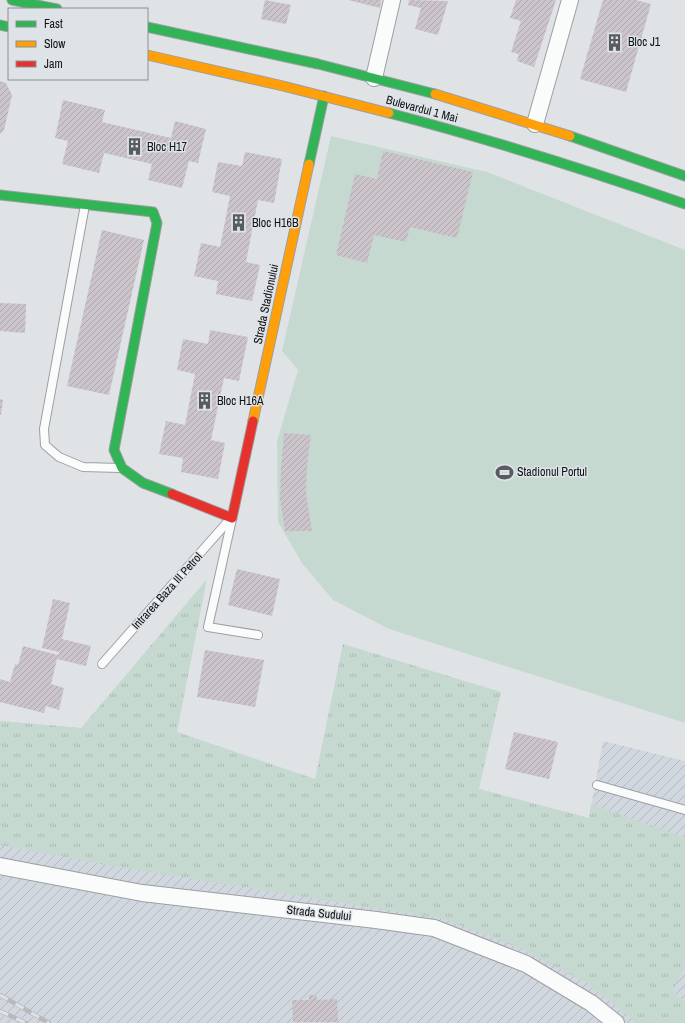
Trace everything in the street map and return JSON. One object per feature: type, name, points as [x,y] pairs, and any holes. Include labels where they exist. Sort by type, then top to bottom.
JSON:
[{"type":"main road","points":[[12,0],[52,8]]},
{"type":"main road","name":"Bulevardul 1 Mai","points":[[148,27],[374,78],[535,124],[685,176]]},
{"type":"main road","name":"Bulevardul 1 Mai","points":[[148,55],[408,117],[480,137],[626,183],[685,204]]},
{"type":"main road","name":"Strada Stadionului","points":[[232,518],[324,96]]},
{"type":"main road","points":[[0,195],[153,212],[157,222],[114,450],[122,468],[143,483],[232,518]]},
{"type":"street","points":[[374,78],[392,0]]},
{"type":"street","points":[[535,124],[570,0]]},
{"type":"street","name":"Strada Sudului","points":[[0,866],[142,893],[434,928],[526,964],[591,1003],[616,1023]]},
{"type":"lane","points":[[85,204],[44,429],[45,444],[59,457],[83,467],[122,468]]},
{"type":"lane","points":[[232,518],[208,627],[258,635]]},
{"type":"lane","name":"Intrarea Baza III Petrol","points":[[102,664],[232,518]]},
{"type":"lane","points":[[597,785],[685,810]]},
{"type":"shaded area","points":[[0,721],[81,728],[177,732],[315,780],[479,789],[589,818],[603,741],[685,761],[685,1023],[0,1023]]},
{"type":"green space","name":"Stadionul Portul","points":[[331,136],[487,172],[685,250],[685,723],[389,629],[333,600],[302,563],[278,522],[277,441],[298,370],[282,351]]},
{"type":"green space","points":[[207,579],[177,732],[315,779],[343,644],[501,692],[479,789],[589,818],[591,804],[685,838],[685,965],[673,991],[685,1003],[685,1023],[637,1023],[587,983],[517,947],[443,919],[112,866],[0,845],[0,721],[81,728]]},
{"type":"building","points":[[265,0],[291,5],[286,24],[261,19]]},
{"type":"building","points":[[348,0],[381,0],[380,8]]},
{"type":"building","points":[[409,0],[448,1],[438,35],[415,29],[421,8],[408,5]]},
{"type":"building","points":[[516,0],[556,0],[534,67],[517,61],[519,54],[511,52],[521,21],[510,18]]},
{"type":"building","name":"Bloc J1","points":[[603,0],[636,0],[651,4],[626,92],[580,79]]},
{"type":"building","points":[[0,81],[6,83],[12,95],[4,130],[0,134]]},
{"type":"building","name":"Bloc H17","points":[[63,100],[105,110],[102,122],[171,138],[175,121],[206,129],[198,163],[189,161],[182,188],[148,180],[152,164],[104,153],[99,173],[62,164],[68,141],[55,138]]},
{"type":"building","points":[[383,151],[473,172],[457,238],[410,227],[406,242],[374,235],[367,263],[336,255],[355,174],[377,179]]},
{"type":"building","name":"Bloc H16B","points":[[245,152],[282,159],[274,203],[258,200],[246,262],[260,265],[252,301],[216,294],[218,281],[194,276],[201,243],[220,247],[230,196],[212,192],[218,162],[242,166]]},
{"type":"building","points":[[102,230],[144,240],[109,395],[67,386]]},
{"type":"building","points":[[0,303],[26,304],[25,333],[0,331]]},
{"type":"building","name":"Bloc H16A","points":[[210,330],[248,337],[239,381],[224,378],[211,440],[225,443],[218,479],[181,472],[183,458],[159,454],[166,421],[185,425],[195,374],[177,370],[183,339],[208,344]]},
{"type":"building","points":[[0,399],[3,400],[1,415],[0,415]]},
{"type":"building","points":[[284,433],[311,435],[307,465],[306,493],[312,531],[285,531],[280,499]]},
{"type":"building","points":[[237,569],[280,579],[272,616],[228,605]]},
{"type":"building","points":[[53,599],[70,603],[62,639],[91,646],[86,666],[57,659],[51,684],[64,688],[59,710],[46,706],[44,713],[0,702],[0,679],[10,682],[15,664],[18,665],[23,646],[58,655],[59,652],[42,648]]},
{"type":"building","points":[[205,650],[264,660],[255,707],[197,697]]},
{"type":"building","points":[[514,732],[558,742],[549,779],[505,769]]},
{"type":"building","points":[[309,995],[316,995],[317,1000],[337,999],[338,1022],[293,1022],[292,1000],[309,1000]]},
{"type":"railway","points":[[0,995],[49,1023]]},
{"type":"railway","points":[[0,1011],[26,1023]]},
{"type":"traffic: fast","points":[[12,0],[52,8]]},
{"type":"traffic: fast","points":[[0,25],[8,27]]},
{"type":"traffic: fast","points":[[148,27],[318,64],[435,94]]},
{"type":"traffic: fast","points":[[309,164],[324,96]]},
{"type":"traffic: fast","points":[[389,113],[464,133],[685,204]]},
{"type":"traffic: fast","points":[[570,136],[685,176]]},
{"type":"traffic: fast","points":[[0,195],[153,212],[157,223],[114,450],[122,468],[143,483],[172,494]]},
{"type":"traffic: slow","points":[[148,55],[283,86],[389,113]]},
{"type":"traffic: slow","points":[[435,94],[570,136]]},
{"type":"traffic: slow","points":[[253,421],[309,164]]},
{"type":"traffic: jam","points":[[172,494],[232,518],[253,421]]},
{"type":"place","name":"Bloc J1","points":[[615,42]]},
{"type":"place","name":"Bloc H17","points":[[134,147]]},
{"type":"place","name":"Bloc H16B","points":[[239,223]]},
{"type":"place","name":"Bloc H16A","points":[[204,401]]},
{"type":"place","name":"Stadionul Portul","points":[[504,472]]}]
